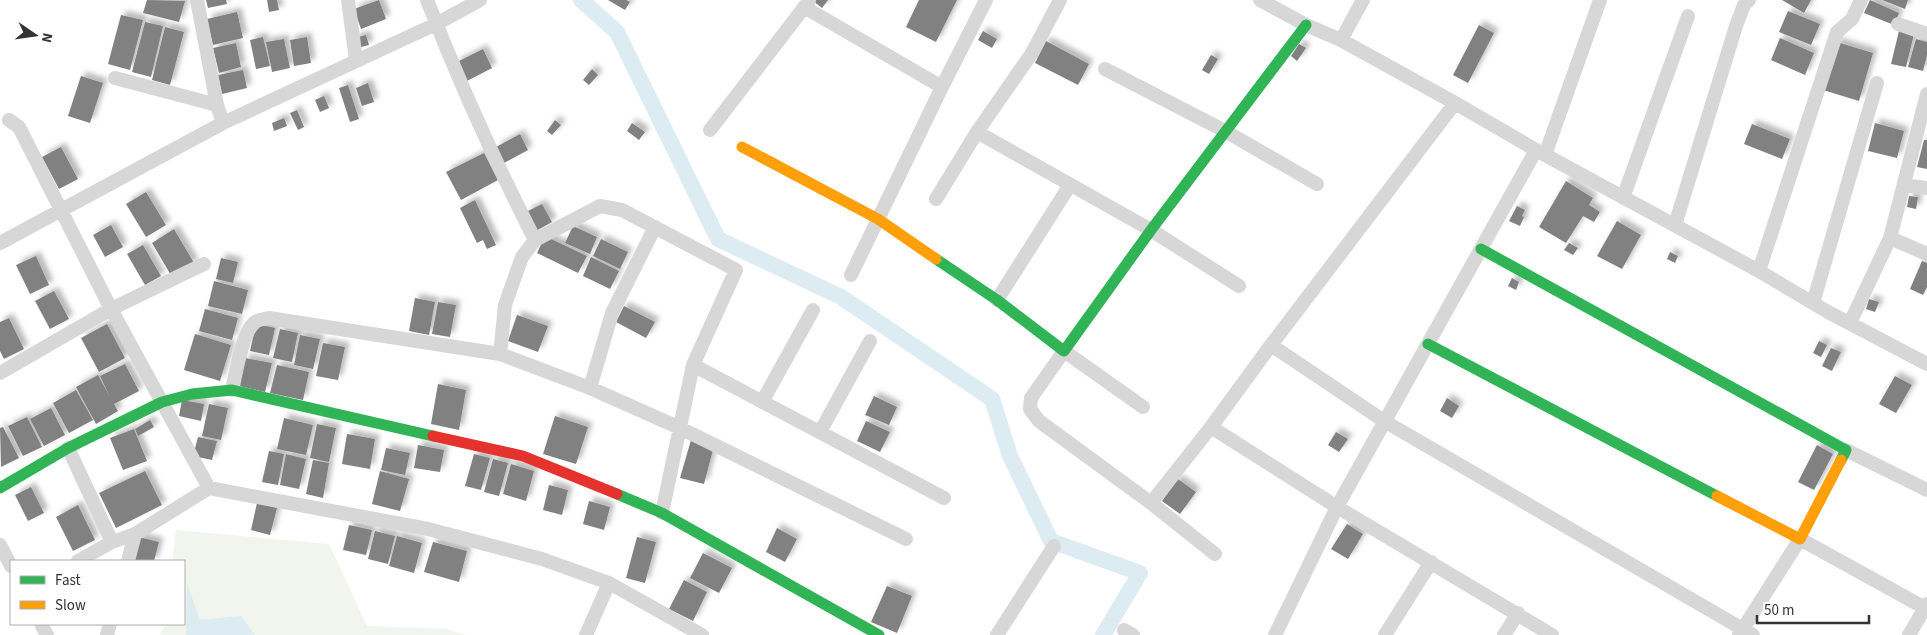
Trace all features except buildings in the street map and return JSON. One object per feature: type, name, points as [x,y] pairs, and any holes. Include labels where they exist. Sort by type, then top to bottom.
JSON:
[{"type":"street","points":[[196,0],[217,105],[223,123]]},
{"type":"street","points":[[348,0],[356,60]]},
{"type":"street","points":[[427,0],[470,105],[535,240]]},
{"type":"street","points":[[0,243],[223,123],[436,24],[480,0]]},
{"type":"street","points":[[851,275],[986,0]]},
{"type":"street","points":[[936,199],[977,132],[1032,53],[1060,0]]},
{"type":"street","points":[[1260,0],[1306,25],[1341,40],[1541,153],[1759,270],[1812,303],[1927,364]]},
{"type":"street","points":[[1341,40],[1363,0]]},
{"type":"street","points":[[1275,635],[1337,507],[1384,421],[1481,249],[1541,153],[1600,0]]},
{"type":"street","points":[[1674,225],[1736,26],[1744,5],[1749,0]]},
{"type":"street","points":[[1759,270],[1837,32],[1852,19],[1861,0]]},
{"type":"street","points":[[710,130],[807,3],[942,87]]},
{"type":"street","points":[[1623,198],[1688,16]]},
{"type":"street","points":[[1898,24],[1927,34]]},
{"type":"street","points":[[1215,554],[1151,503],[1033,415],[1030,409],[1031,398],[1151,230],[1306,25]]},
{"type":"street","points":[[1105,69],[1226,131],[1317,184]]},
{"type":"street","points":[[115,78],[217,105]]},
{"type":"street","points":[[1812,303],[1877,83]]},
{"type":"street","points":[[1850,323],[1890,238],[1927,94]]},
{"type":"street","points":[[1151,503],[1211,427],[1455,103]]},
{"type":"street","points":[[9,120],[19,128],[111,309],[210,488]]},
{"type":"street","points":[[977,132],[1151,230],[1239,286]]},
{"type":"street","points":[[742,147],[878,219],[996,300],[1143,407]]},
{"type":"street","points":[[1904,184],[1927,188]]},
{"type":"street","points":[[996,300],[1070,185]]},
{"type":"street","points":[[500,354],[505,305],[522,257],[535,240],[600,206],[622,210],[736,270],[692,366],[662,513]]},
{"type":"street","points":[[590,388],[612,312],[655,227]]},
{"type":"street","points":[[1890,238],[1927,254]]},
{"type":"street","points":[[1481,249],[1846,450],[1927,490]]},
{"type":"street","points":[[0,373],[111,309],[204,264]]},
{"type":"street","points":[[762,402],[813,310]]},
{"type":"street","points":[[232,390],[250,328],[254,322],[269,318],[500,354],[590,388],[680,428],[906,539]]},
{"type":"street","points":[[820,432],[870,341]]},
{"type":"street","points":[[1428,344],[1926,606],[1909,635]]},
{"type":"street","points":[[1271,345],[1384,421],[1745,633],[1800,539],[1846,450]]},
{"type":"street","points":[[692,366],[944,498]]},
{"type":"street","points":[[0,488],[68,448],[162,402],[192,394],[232,390],[523,456],[662,513],[879,635]]},
{"type":"street","points":[[1211,427],[1337,507],[1518,613],[1552,635]]},
{"type":"street","points":[[68,448],[112,542]]},
{"type":"street","points":[[80,560],[112,542],[135,534],[210,488],[428,529],[542,559],[609,583],[702,635]]},
{"type":"street","points":[[128,560],[135,534]]},
{"type":"street","points":[[0,545],[10,564]]},
{"type":"street","points":[[997,635],[1054,546]]},
{"type":"street","points":[[1385,635],[1431,562]]},
{"type":"street","points":[[586,635],[609,583]]},
{"type":"street","points":[[1504,635],[1518,613]]},
{"type":"shaded area","points":[[176,530],[329,544],[367,626],[446,629],[466,635],[160,635],[165,625],[185,625],[185,560],[172,560]]},
{"type":"shaded area","points":[[187,584],[200,620],[241,616],[255,635],[186,635]]},
{"type":"waterway","points":[[581,0],[617,32],[718,239],[841,297],[992,399],[1010,456],[1051,541],[1140,573],[1103,635]]},
{"type":"traffic: fast","points":[[936,259],[997,300],[1064,351],[1151,230],[1306,25]]},
{"type":"traffic: fast","points":[[1481,249],[1846,450],[1841,460]]},
{"type":"traffic: fast","points":[[1428,344],[1717,496]]},
{"type":"traffic: fast","points":[[0,488],[68,448],[162,402],[192,394],[232,390],[433,436]]},
{"type":"traffic: fast","points":[[617,494],[662,513],[879,635]]},
{"type":"traffic: slow","points":[[742,147],[878,219],[936,259]]},
{"type":"traffic: slow","points":[[1717,496],[1800,539],[1841,460]]},
{"type":"traffic: jam","points":[[433,436],[523,456],[617,494]]}]
